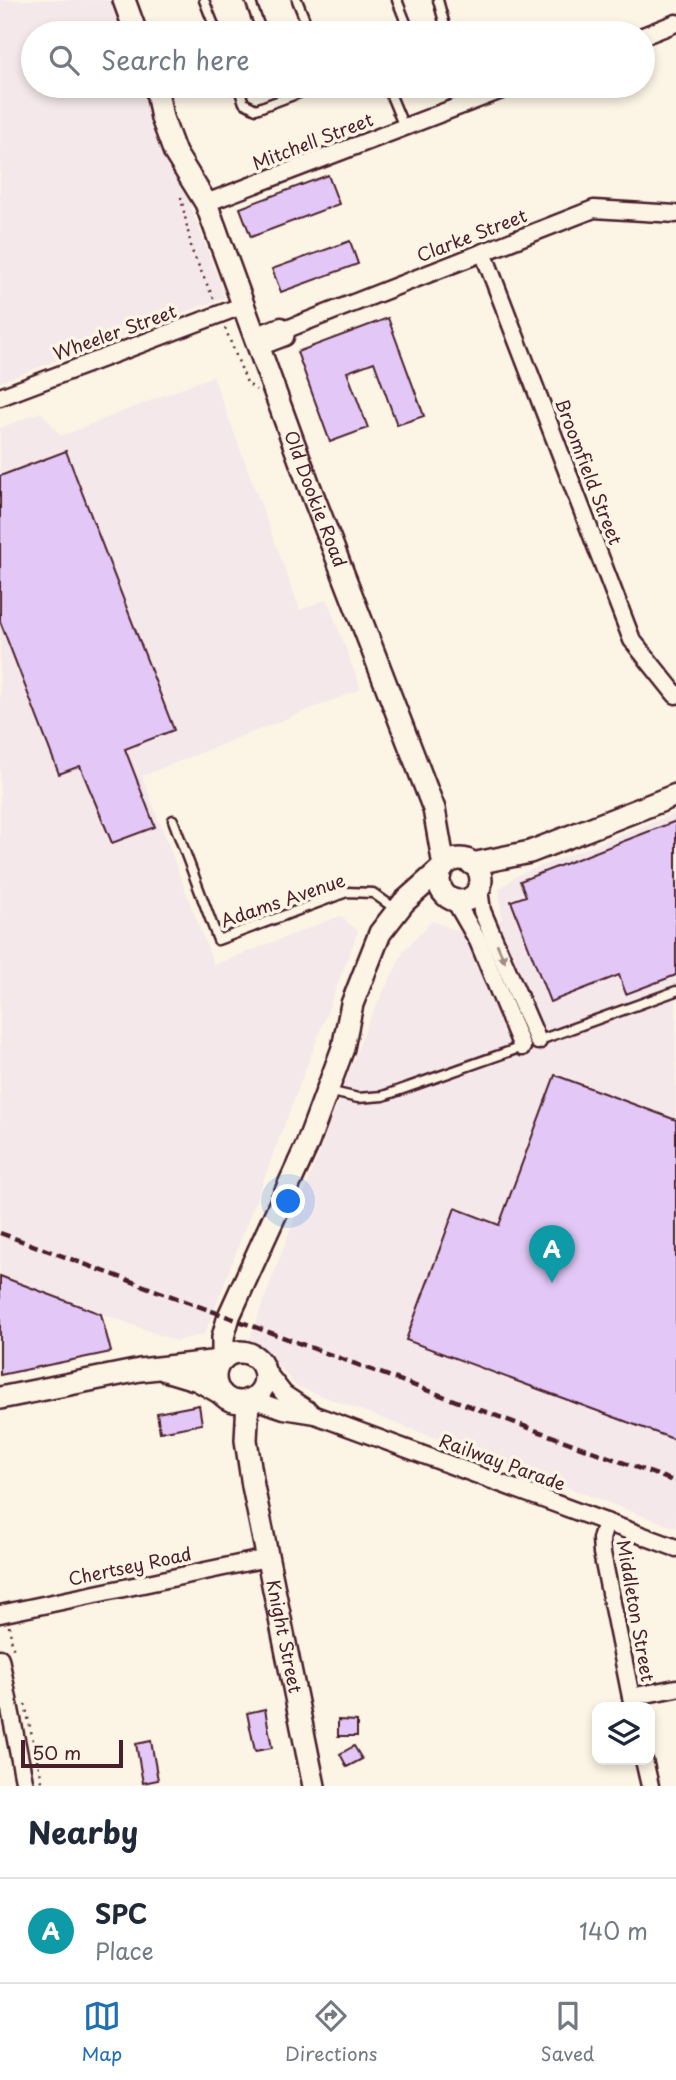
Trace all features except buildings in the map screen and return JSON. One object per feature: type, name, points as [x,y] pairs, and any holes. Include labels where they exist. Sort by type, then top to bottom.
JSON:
[{"type":"street","points":[[124,0],[132,21]]},
{"type":"street","points":[[655,31],[676,23]]},
{"type":"street","name":"Old Dookie Road","points":[[164,98],[175,114],[196,197],[244,305],[434,809],[443,867]]},
{"type":"street","name":"Mitchell Street","points":[[196,197],[404,127],[480,98]]},
{"type":"street","name":"Clarke Street","points":[[257,341],[285,337],[288,329],[594,209],[676,214]]},
{"type":"street","name":"Broomfield Street","points":[[483,252],[632,640],[676,695]]},
{"type":"street","name":"Wheeler Street","points":[[0,397],[244,305]]},
{"type":"street","points":[[222,1395],[215,1374],[222,1360],[223,1337],[229,1316],[276,1207],[283,1169],[302,1139],[321,1090],[330,1043],[352,1004],[380,933],[397,910],[453,860],[470,862],[530,852],[676,795]]},
{"type":"street","name":"Old Dookie Road","points":[[434,809],[470,862]]},
{"type":"street","points":[[371,957],[415,909],[425,903],[469,899],[479,887],[530,852]]},
{"type":"street","points":[[470,862],[478,871],[481,908],[538,1041]]},
{"type":"street","points":[[443,867],[438,881],[478,940],[522,1047]]},
{"type":"street","points":[[140,1370],[179,1373],[236,1401],[250,1400],[264,1382],[253,1357],[238,1334],[244,1286]]},
{"type":"street","points":[[0,1398],[140,1370],[222,1360],[234,1353],[253,1357]]},
{"type":"street","name":"Railway Parade","points":[[253,1357],[284,1394],[315,1415]]},
{"type":"street","name":"Knight Street","points":[[222,1395],[253,1486]]},
{"type":"street","name":"Railway Parade","points":[[250,1400],[315,1415],[676,1548]]},
{"type":"street","name":"Knight Street","points":[[250,1400],[246,1440],[253,1486],[314,1786]]},
{"type":"street","name":"Middleton Street","points":[[606,1522],[601,1539],[603,1553],[632,1702]]},
{"type":"street","name":"Chertsey Road","points":[[0,1614],[267,1558]]},
{"type":"street","points":[[0,1658],[25,1786]]},
{"type":"street","points":[[632,1702],[676,1689]]},
{"type":"street","points":[[645,1765],[650,1786]]},
{"type":"lane","points":[[204,0],[212,21]]},
{"type":"lane","points":[[250,0],[258,21]]},
{"type":"lane","points":[[297,0],[305,21]]},
{"type":"lane","points":[[397,0],[405,21]]},
{"type":"lane","points":[[438,0],[444,21]]},
{"type":"lane","points":[[242,98],[244,103],[256,109],[286,98]]},
{"type":"lane","points":[[392,98],[404,127]]},
{"type":"lane","name":"Adams Avenue","points":[[173,820],[218,940],[347,892],[373,893],[397,910]]},
{"type":"lane","points":[[321,1090],[358,1098],[383,1096],[676,990]]},
{"type":"path","points":[[196,197],[192,251],[247,383],[281,409]]},
{"type":"shaded area","points":[[0,0],[112,0],[120,21],[21,21],[21,98],[150,98],[225,297],[0,382]]},
{"type":"shaded area","points":[[213,376],[300,610],[327,599],[361,689],[142,776],[214,965],[340,916],[358,931],[205,1334],[176,1341],[0,1276],[0,428],[41,412],[61,436]]},
{"type":"shaded area","points":[[676,813],[676,1528],[296,1386],[265,1350],[249,1340],[368,1022],[405,949],[432,921],[466,934],[502,919],[499,889],[518,875]]},
{"type":"railway","points":[[0,1233],[676,1482]]},
{"type":"place","name":"SPC","points":[[552,1283]]}]
